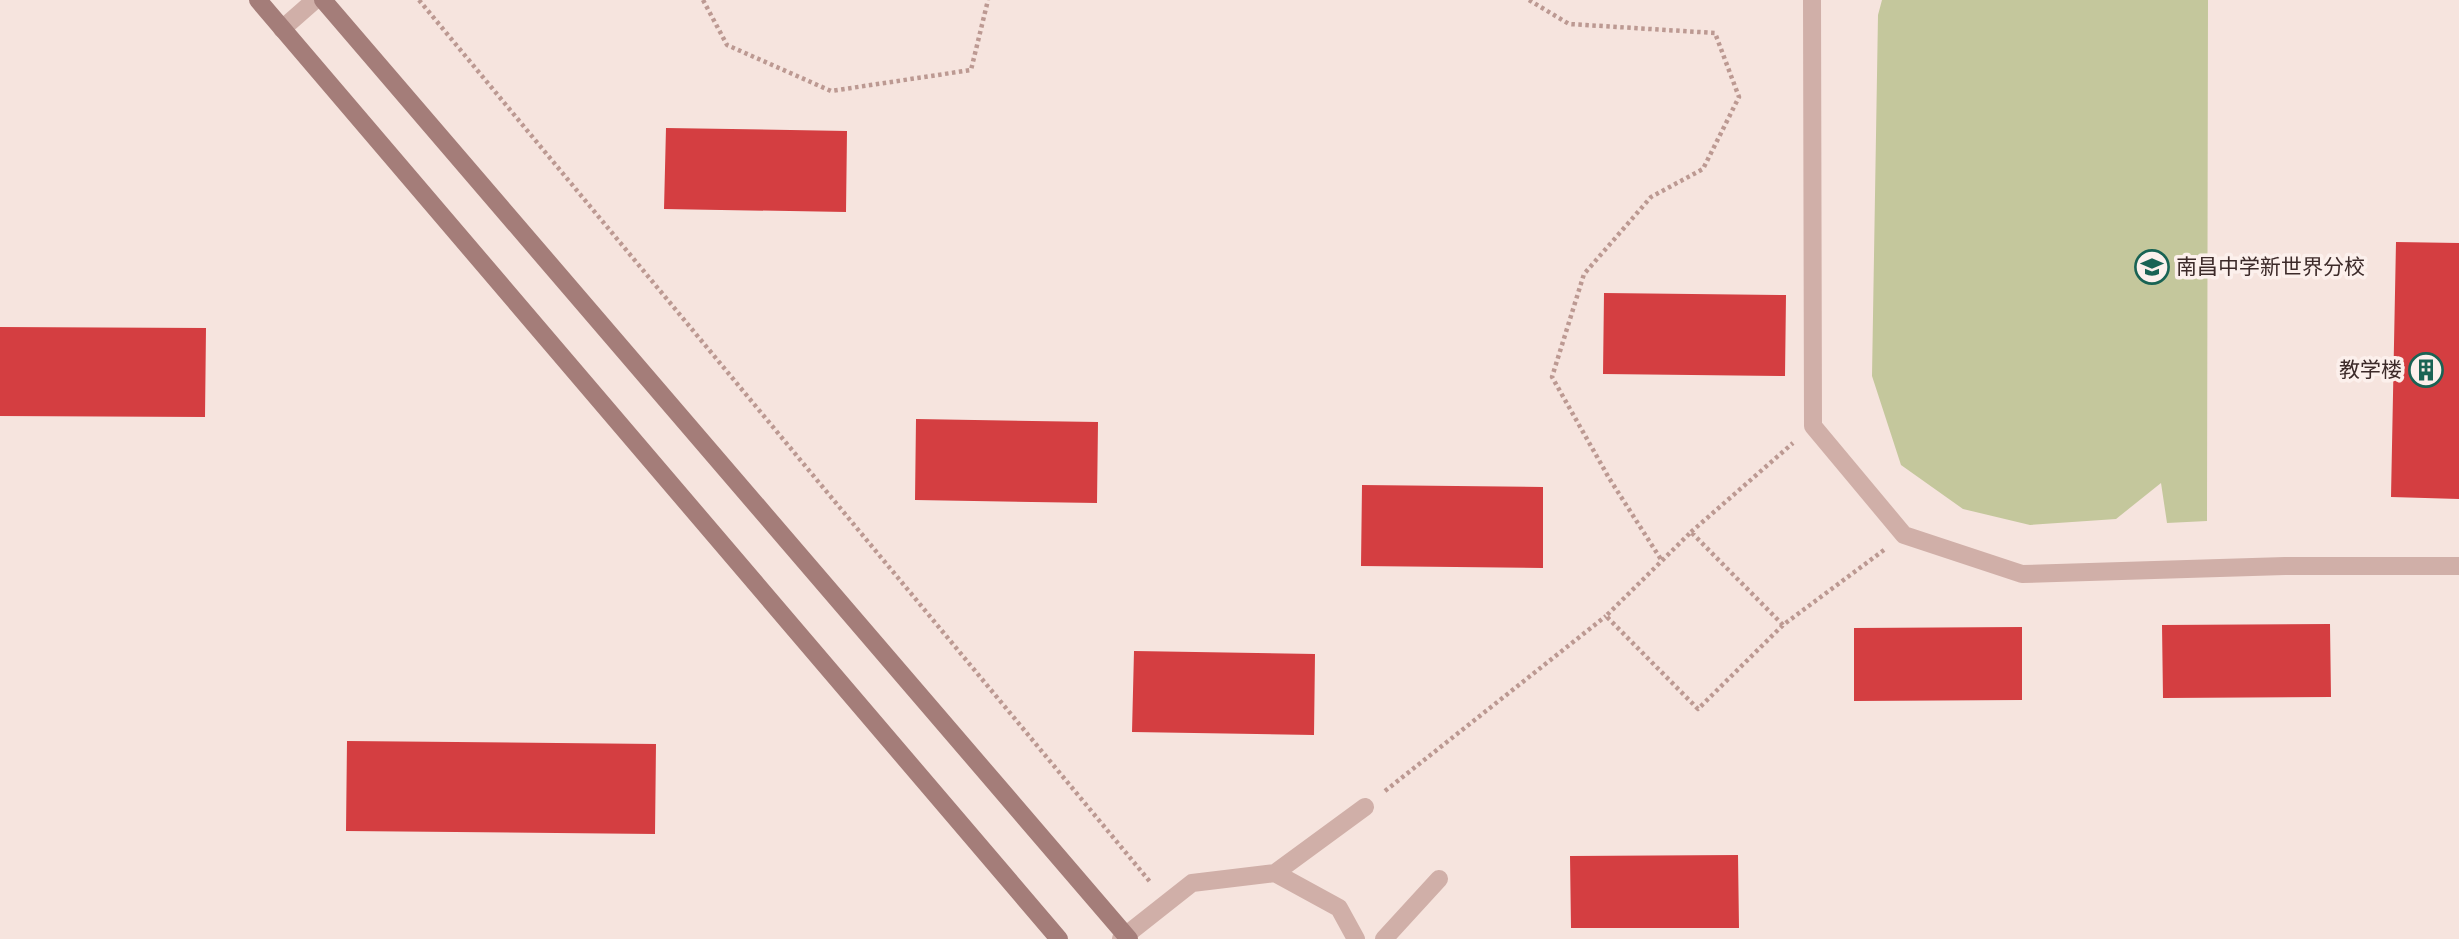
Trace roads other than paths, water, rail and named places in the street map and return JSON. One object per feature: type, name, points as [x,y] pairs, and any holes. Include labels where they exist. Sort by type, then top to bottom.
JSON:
[{"type":"main road","points":[[258,0],[1059,939]]},
{"type":"main road","points":[[323,0],[1125,938]]},
{"type":"street","points":[[282,29],[315,0]]},
{"type":"street","points":[[1812,0],[1813,426],[1904,535],[2022,574],[2285,566],[2459,566]]},
{"type":"street","points":[[1125,938],[1192,883],[1275,873],[1365,807]]},
{"type":"street","points":[[1275,873],[1339,908],[1356,939]]},
{"type":"street","points":[[1384,939],[1438,878]]},
{"type":"place","name":"南昌中学新世界分校","points":[[2152,267]]},
{"type":"place","name":"教学楼","points":[[2426,370]]}]
